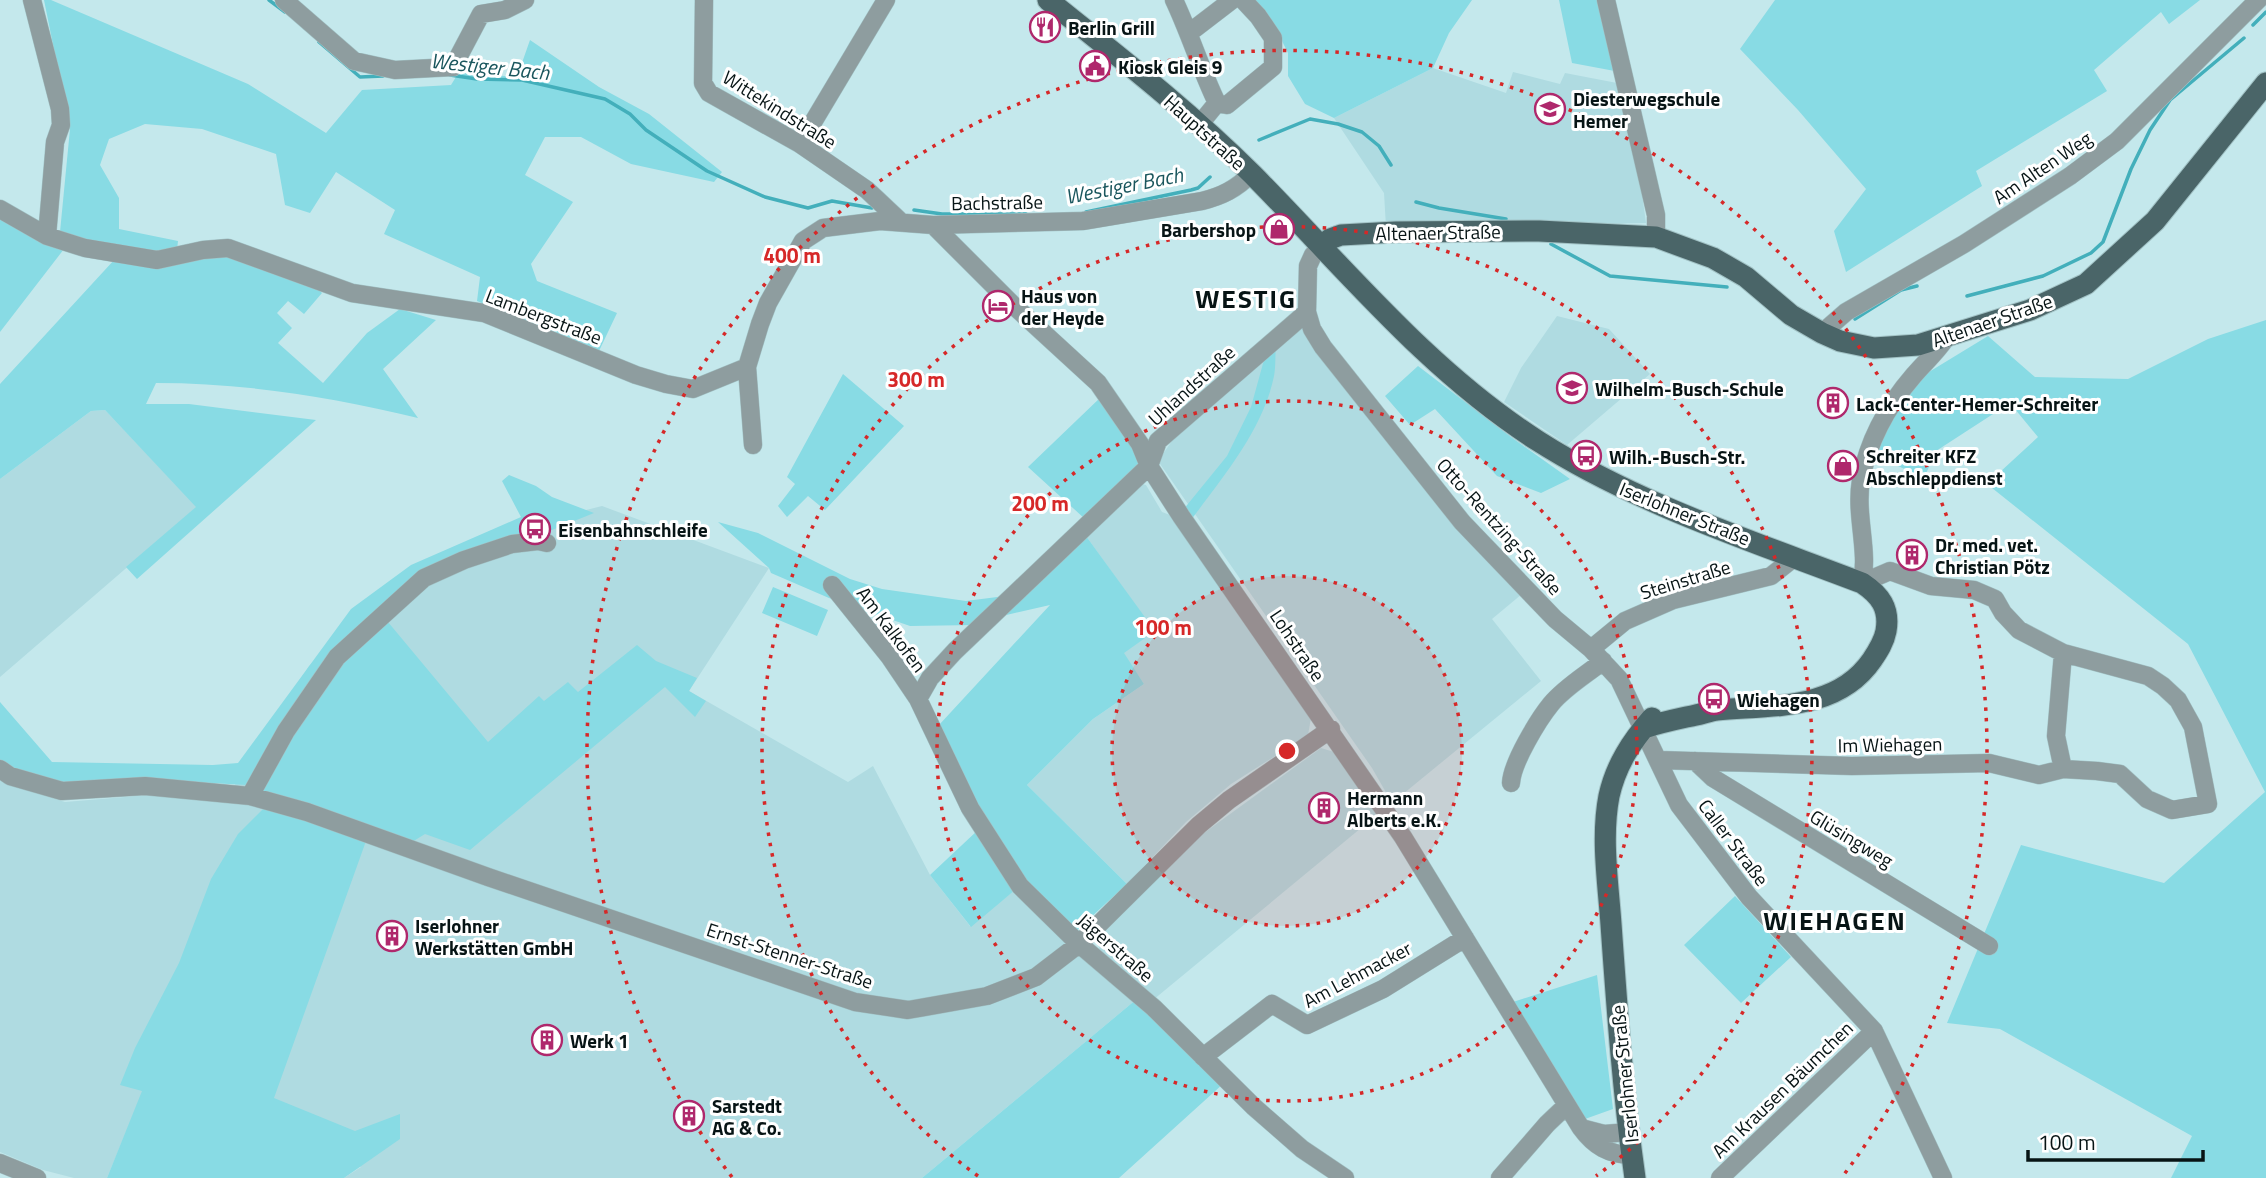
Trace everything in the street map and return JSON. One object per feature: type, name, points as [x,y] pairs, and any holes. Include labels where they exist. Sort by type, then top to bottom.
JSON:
[{"type":"main road","name":"Hauptstraße","points":[[1048,0],[1199,125],[1322,246]]},
{"type":"main road","name":"Altenaer Straße","points":[[1322,246],[1341,235],[1396,232],[1539,231],[1656,237],[1713,258],[1746,277],[1791,315],[1840,341],[1874,348],[1918,345],[2030,310],[2086,284],[2155,221],[2266,83]]},
{"type":"main road","name":"Iserlohner Straße","points":[[1322,246],[1450,374],[1537,440],[1588,471],[1629,491],[1862,583],[1882,599],[1887,621],[1885,638],[1878,652],[1858,677],[1840,690],[1816,700],[1712,711],[1670,719],[1644,728],[1624,754],[1613,779],[1608,799],[1606,838],[1616,999],[1635,1178]]},
{"type":"street","points":[[32,0],[60,109],[61,125],[55,142],[47,236]]},
{"type":"street","points":[[284,0],[354,61],[395,70],[453,67],[481,14],[505,10],[525,0]]},
{"type":"street","name":"Wittekindstraße","points":[[704,0],[703,83],[709,93],[800,144],[867,190],[901,222]]},
{"type":"street","points":[[800,144],[886,0]]},
{"type":"street","points":[[1174,0],[1203,75],[1217,103]]},
{"type":"street","points":[[1189,33],[1232,0]]},
{"type":"street","points":[[1217,103],[1227,105],[1273,67],[1273,38],[1243,0]]},
{"type":"street","points":[[1606,0],[1656,215],[1656,237]]},
{"type":"street","name":"Am Alten Weg","points":[[1822,333],[1846,312],[1964,244],[2070,176],[2117,141],[2258,0]]},
{"type":"street","points":[[1199,125],[1217,103]]},
{"type":"street","name":"Bachstraße","points":[[901,222],[933,225],[1096,219],[1221,196],[1251,174]]},
{"type":"street","name":"Lambergstraße","points":[[0,209],[47,236],[85,248],[157,260],[203,250],[228,248],[352,293],[484,313],[636,375],[693,389],[747,367]]},
{"type":"street","points":[[753,445],[747,367],[768,303],[803,241],[833,225],[901,222]]},
{"type":"street","name":"Lohstraße","points":[[933,225],[1013,305],[1098,383],[1140,444],[1149,466],[1403,837],[1581,1128],[1591,1142],[1604,1150],[1632,1155]]},
{"type":"street","points":[[1307,312],[1308,266],[1312,255],[1322,246]]},
{"type":"street","name":"Uhlandstraße","points":[[918,699],[930,678],[955,652],[1149,466],[1158,441],[1307,312]]},
{"type":"street","name":"Otto-Rentzing-Straße","points":[[1307,312],[1312,329],[1322,347],[1462,522],[1555,620],[1597,655],[1619,679],[1644,728]]},
{"type":"street","points":[[1946,338],[1935,355],[1916,372],[1892,402],[1871,444],[1861,480],[1859,517],[1864,565],[1862,583],[1890,571],[1931,586],[1974,590],[1994,598],[2019,630],[2063,653],[2056,736],[2063,769]]},
{"type":"street","points":[[250,796],[286,731],[337,657],[424,578],[464,560],[512,544],[538,541],[547,543]]},
{"type":"street","name":"Steinstraße","points":[[1511,783],[1512,775],[1530,738],[1551,704],[1625,621],[1673,600],[1771,576],[1795,558]]},
{"type":"street","name":"Am Kalkofen","points":[[832,585],[889,656],[918,699]]},
{"type":"street","name":"Im Wiehagen","points":[[1658,760],[1852,766],[1989,763],[2039,775],[2063,769],[2120,774],[2147,799],[2172,810],[2208,804],[2193,727],[2178,700],[2148,676],[2063,653]]},
{"type":"street","name":"Jägerstraße","points":[[918,699],[970,808],[1020,886],[1079,944],[1154,1008],[1254,1107],[1302,1149],[1345,1178]]},
{"type":"street","name":"Caller Straße","points":[[1644,728],[1679,805],[1749,897],[1874,1031],[1943,1178]]},
{"type":"street","name":"Ernst-Stenner-Straße","points":[[0,769],[10,776],[62,791],[145,786],[250,796],[307,812],[488,877],[855,1002],[908,1010],[987,996],[1036,977],[1079,944],[1199,825],[1229,800],[1331,729]]},
{"type":"street","name":"Glüsingweg","points":[[1695,761],[1713,778],[1989,946]]},
{"type":"street","name":"Am Lehmacker","points":[[1203,1057],[1272,1004],[1307,1025],[1383,989],[1465,938]]},
{"type":"street","name":"Am Krausen Bäumchen","points":[[1720,1178],[1874,1031]]},
{"type":"street","points":[[1500,1178],[1567,1105]]},
{"type":"street","points":[[1581,1128],[1604,1134],[1629,1132]]},
{"type":"street","points":[[0,1163],[37,1178]]},
{"type":"shaded area","points":[[44,0],[51,0],[248,84],[326,133],[362,90],[451,85],[459,72],[517,77],[530,40],[599,87],[649,114],[722,172],[714,182],[631,164],[581,137],[545,137],[525,175],[573,202],[531,264],[537,281],[617,313],[599,351],[477,301],[480,277],[384,234],[395,210],[336,172],[310,213],[285,205],[276,154],[202,129],[145,124],[109,139],[100,165],[119,198],[119,229],[178,241],[177,250],[162,253],[132,252],[103,246],[60,232],[70,129]]},
{"type":"shaded area","points":[[1254,0],[1472,0],[1449,33],[1433,68],[1334,118],[1305,104],[1288,76],[1288,53],[1272,21]]},
{"type":"shaded area","points":[[1559,0],[1602,0],[1620,72],[1572,63]]},
{"type":"shaded area","points":[[1775,0],[2200,0],[2169,24],[2161,12],[2094,70],[2107,91],[1976,171],[1982,186],[1846,272],[1834,231],[1866,189],[1798,110],[1740,49]]},
{"type":"shaded area","points":[[1433,68],[1506,93],[1513,72],[1560,84],[1565,73],[1617,83],[1636,151],[1646,223],[1386,227],[1384,193],[1334,118]]},
{"type":"shaded area","points":[[0,215],[64,249],[0,332]]},
{"type":"shaded area","points":[[223,254],[317,288],[322,293],[304,314],[288,301],[277,313],[292,328],[278,343],[323,383],[367,333],[400,309],[436,320],[383,369],[418,418],[288,393],[156,383],[146,404],[189,404],[316,420],[137,579],[126,567],[196,507],[105,410],[91,411],[0,479],[0,384],[115,259]]},
{"type":"shaded area","name":"Wilhelm-Busch-Schule","points":[[1557,316],[1609,329],[1650,374],[1567,445],[1504,402],[1521,368]]},
{"type":"shaded area","points":[[2266,320],[2266,1178],[2171,1178],[2192,1136],[2000,1029],[1947,1023],[2021,845],[2164,883],[2265,792],[2188,644],[1987,484],[2038,437],[2010,403],[1936,451],[1924,478],[1872,454],[1896,405],[1924,375],[1988,336],[2035,377],[2128,379],[2208,339]]},
{"type":"shaded area","points":[[1302,326],[1522,594],[1492,619],[1541,681],[1392,803],[1372,768],[1158,461],[1174,438]]},
{"type":"shaded area","points":[[1276,343],[1274,376],[1261,415],[1228,470],[1191,520],[1183,510],[1227,456],[1251,407],[1267,349]]},
{"type":"shaded area","points":[[1418,366],[1570,479],[1541,493],[1497,476],[1435,409],[1410,425],[1385,396]]},
{"type":"shaded area","points":[[843,374],[904,426],[825,510],[808,496],[787,517],[778,506],[795,484],[787,477]]},
{"type":"shaded area","points":[[1102,396],[1143,465],[1085,519],[1028,467]]},
{"type":"shaded area","points":[[105,410],[197,507],[0,677],[0,479],[91,411]]},
{"type":"shaded area","points":[[509,475],[536,486],[552,497],[594,513],[542,534],[422,574],[336,653],[247,785],[155,780],[66,787],[20,774],[0,763],[0,702],[52,762],[213,765],[238,763],[351,609],[411,565],[521,517],[502,481]]},
{"type":"shaded area","points":[[1139,483],[1146,485],[1162,512],[1170,515],[1311,718],[1308,735],[1231,784],[1186,822],[1127,884],[1027,785],[1093,719],[1144,684],[1123,653],[1154,631],[1086,536]]},
{"type":"shaded area","points":[[602,506],[769,568],[689,691],[848,782],[873,766],[930,875],[970,926],[1015,890],[1138,998],[922,1178],[344,1178],[361,1167],[143,1091],[107,1178],[74,1178],[43,1170],[0,1152],[0,777],[12,785],[65,802],[233,788],[309,666],[413,568],[511,529]]},
{"type":"shaded area","points":[[718,522],[758,533],[850,579],[882,589],[966,601],[1005,596],[975,625],[910,626],[829,598],[771,573],[769,568]]},
{"type":"shaded area","points":[[1086,536],[1155,631],[1124,653],[1144,684],[1093,719],[1027,785],[1127,884],[1077,930],[1027,884],[985,826],[939,725],[1050,605],[1002,616]]},
{"type":"shaded area","points":[[773,587],[828,610],[817,636],[762,613]]},
{"type":"shaded area","points":[[388,622],[488,742],[539,696],[544,701],[568,682],[578,692],[637,645],[656,661],[697,678],[689,691],[706,701],[695,717],[665,687],[470,850],[425,834],[412,842],[260,794],[291,737],[343,660]]},
{"type":"shaded area","points":[[1321,748],[1334,752],[1378,814],[1153,1000],[1099,950],[1100,934],[1193,841]]},
{"type":"shaded area","points":[[263,809],[366,841],[274,1098],[355,1131],[400,1114],[400,1139],[344,1178],[107,1178],[142,1091],[120,1085],[135,1048],[179,963],[211,879],[238,834]]},
{"type":"shaded area","points":[[978,830],[1015,890],[971,927],[930,875]]},
{"type":"shaded area","points":[[1735,896],[1791,957],[1741,1003],[1684,945]]},
{"type":"shaded area","points":[[1597,975],[1613,1109],[1585,1119],[1513,1002]]},
{"type":"shaded area","points":[[1138,998],[1224,1083],[1119,1178],[922,1178]]},
{"type":"waterway","name":"Westiger Bach","points":[[269,0],[285,12]]},
{"type":"waterway","name":"Westiger Bach","points":[[2253,25],[2266,12]]},
{"type":"waterway","name":"Westiger Bach","points":[[1967,296],[2043,276],[2091,253],[2103,242],[2131,169],[2150,130],[2170,100],[2244,38]]},
{"type":"waterway","name":"Westiger Bach","points":[[319,42],[360,77],[383,76]]},
{"type":"waterway","name":"Westiger Bach","points":[[450,75],[477,79],[522,80],[605,99],[630,114],[646,130],[707,171],[765,197],[808,208],[832,201],[872,208]]},
{"type":"waterway","name":"Westiger Bach","points":[[1259,140],[1310,119],[1338,124],[1362,132],[1379,146],[1391,165]]},
{"type":"waterway","name":"Westiger Bach","points":[[1086,212],[1191,190],[1198,188],[1210,177]]},
{"type":"waterway","name":"Westiger Bach","points":[[1416,202],[1506,219]]},
{"type":"waterway","name":"Westiger Bach","points":[[914,210],[942,214],[1026,214]]},
{"type":"waterway","name":"Westiger Bach","points":[[1551,244],[1610,276],[1727,287]]},
{"type":"waterway","name":"Westiger Bach","points":[[1855,319],[1901,290],[1917,286]]},
{"type":"place","name":"Berlin Grill","points":[[1045,27]]},
{"type":"place","name":"Kiosk Gleis 9","points":[[1095,66]]},
{"type":"place","name":"Diesterwegschule Hemer","points":[[1550,109]]},
{"type":"place","name":"Barbershop","points":[[1279,229]]},
{"type":"place","name":"Haus von der Heyde","points":[[998,306]]},
{"type":"place","name":"Wilhelm-Busch-Schule","points":[[1572,388]]},
{"type":"place","name":"Lack-Center-Hemer-Schreiter","points":[[1833,403]]},
{"type":"place","name":"Wilh.-Busch-Str.","points":[[1586,456]]},
{"type":"place","name":"Schreiter KFZ Abschleppdienst","points":[[1843,466]]},
{"type":"place","name":"Eisenbahnschleife","points":[[535,529]]},
{"type":"place","name":"Dr. med. vet. Christian Pötz","points":[[1912,555]]},
{"type":"place","name":"Wiehagen","points":[[1714,699]]},
{"type":"place","name":"Hermann Alberts e.K.","points":[[1324,808]]},
{"type":"place","name":"Iserlohner Werkstätten GmbH","points":[[392,936]]},
{"type":"place","name":"Werk 1","points":[[547,1040]]},
{"type":"place","name":"Sarstedt AG & Co.","points":[[689,1116]]},
{"type":"district","name":"WESTIG","points":[[1246,298]]},
{"type":"district","name":"WIEHAGEN","points":[[1835,920]]}]
